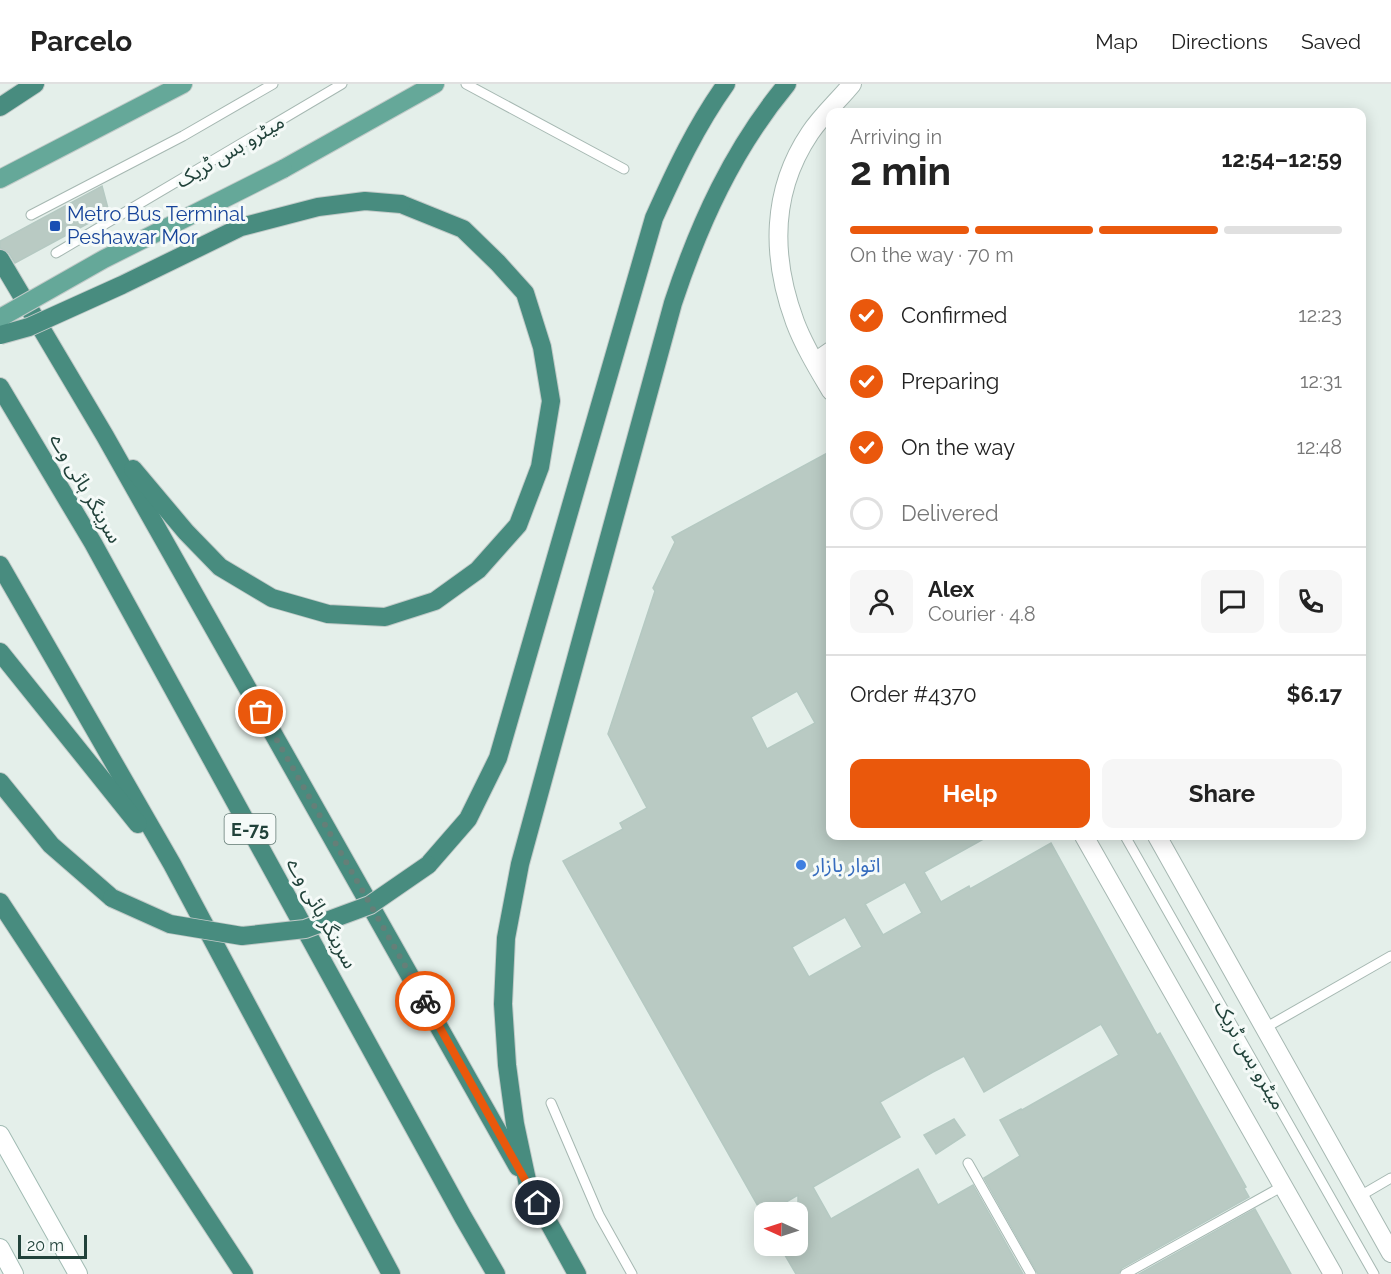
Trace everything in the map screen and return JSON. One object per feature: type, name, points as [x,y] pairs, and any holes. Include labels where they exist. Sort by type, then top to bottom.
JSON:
[{"type":"highway","points":[[0,107],[35,84]]},
{"type":"highway","points":[[0,782],[51,845],[112,898],[170,924],[242,936],[305,929],[369,905],[428,865],[468,819],[498,758],[654,218],[682,155],[726,84]]},
{"type":"highway","points":[[528,1185],[515,1124],[507,1065],[503,1004],[506,938],[520,864],[673,303],[692,247],[720,185],[746,140],[787,84]]},
{"type":"highway","points":[[0,335],[29,327],[123,285],[241,227],[318,207],[364,201],[400,204],[463,229],[525,293],[542,347],[551,401],[540,467],[518,525],[478,570],[435,601],[385,617],[328,614],[272,598],[220,567],[186,532],[105,436]]},
{"type":"highway","points":[[0,259],[105,436],[577,1274]]},
{"type":"highway","name":"سرینگر ہائی وے","points":[[0,387],[93,543],[496,1274]]},
{"type":"highway","points":[[0,565],[172,864],[391,1274]]},
{"type":"highway","points":[[0,652],[172,864]]},
{"type":"highway","points":[[0,902],[244,1274]]},
{"type":"main road","points":[[0,180],[183,84]]},
{"type":"main road","points":[[0,318],[104,259],[283,169],[435,84]]},
{"type":"street","points":[[832,108],[852,84]]},
{"type":"street","points":[[826,114],[811,132],[792,166],[780,203],[778,239],[783,279],[795,322],[826,382]]},
{"type":"street","points":[[815,362],[826,354]]},
{"type":"street","points":[[1086,840],[1333,1274]]},
{"type":"street","points":[[1159,840],[1391,1253]]},
{"type":"street","points":[[0,1136],[78,1274]]},
{"type":"street","points":[[0,1248],[14,1274]]},
{"type":"lane","name":"میٹرو بس ٹریک","points":[[31,215],[183,136],[273,84]]},
{"type":"lane","name":"میٹرو بس ٹریک","points":[[56,253],[342,84]]},
{"type":"lane","points":[[468,86],[624,169]]},
{"type":"lane","name":"میٹرو بس ٹریک","points":[[1127,840],[1374,1274]]},
{"type":"lane","points":[[1265,1028],[1391,956]]},
{"type":"lane","points":[[551,1103],[599,1215],[632,1274]]},
{"type":"lane","points":[[968,1163],[1031,1274]]},
{"type":"lane","points":[[1360,1196],[1391,1178]]},
{"type":"lane","points":[[1125,1274],[1283,1186]]},
{"type":"building","name":"Metro Bus Terminal Peshawar Mor","points":[[102,186],[109,212],[15,263],[9,253],[0,248],[0,241]]},
{"type":"building","name":"اتوار بازار","points":[[826,454],[826,840],[982,840],[924,872],[941,902],[969,886],[970,889],[1051,843],[1157,1035],[1160,1033],[1246,1187],[1244,1188],[1249,1197],[1122,1268],[1118,1274],[1038,1274],[984,1178],[1020,1156],[1000,1120],[1119,1055],[1101,1024],[984,1092],[964,1056],[933,1072],[880,1102],[900,1137],[813,1187],[831,1219],[918,1169],[938,1205],[973,1185],[1023,1274],[796,1274],[785,1256],[808,1256],[808,1202],[798,1202],[798,1195],[786,1202],[756,1202],[563,861],[623,829],[620,823],[647,808],[608,734],[655,591],[653,588],[675,542],[672,537]],"holes":[[[797,691],[815,723],[767,749],[751,717]],[[905,882],[922,913],[883,935],[865,904]],[[845,917],[862,947],[809,977],[792,947]]]},
{"type":"building","points":[[954,1119],[965,1135],[936,1154],[924,1135]]},
{"type":"building","points":[[1255,1209],[1291,1274],[1139,1274]]},
{"type":"way so far","points":[[261,712],[425,1001]]},
{"type":"place","name":"Metro Bus Terminal Peshawar Mor","points":[[55,226]]},
{"type":"place","name":"اتوار بازار","points":[[801,865]]},
{"type":"route","points":[[425,1001],[538,1203]]}]
